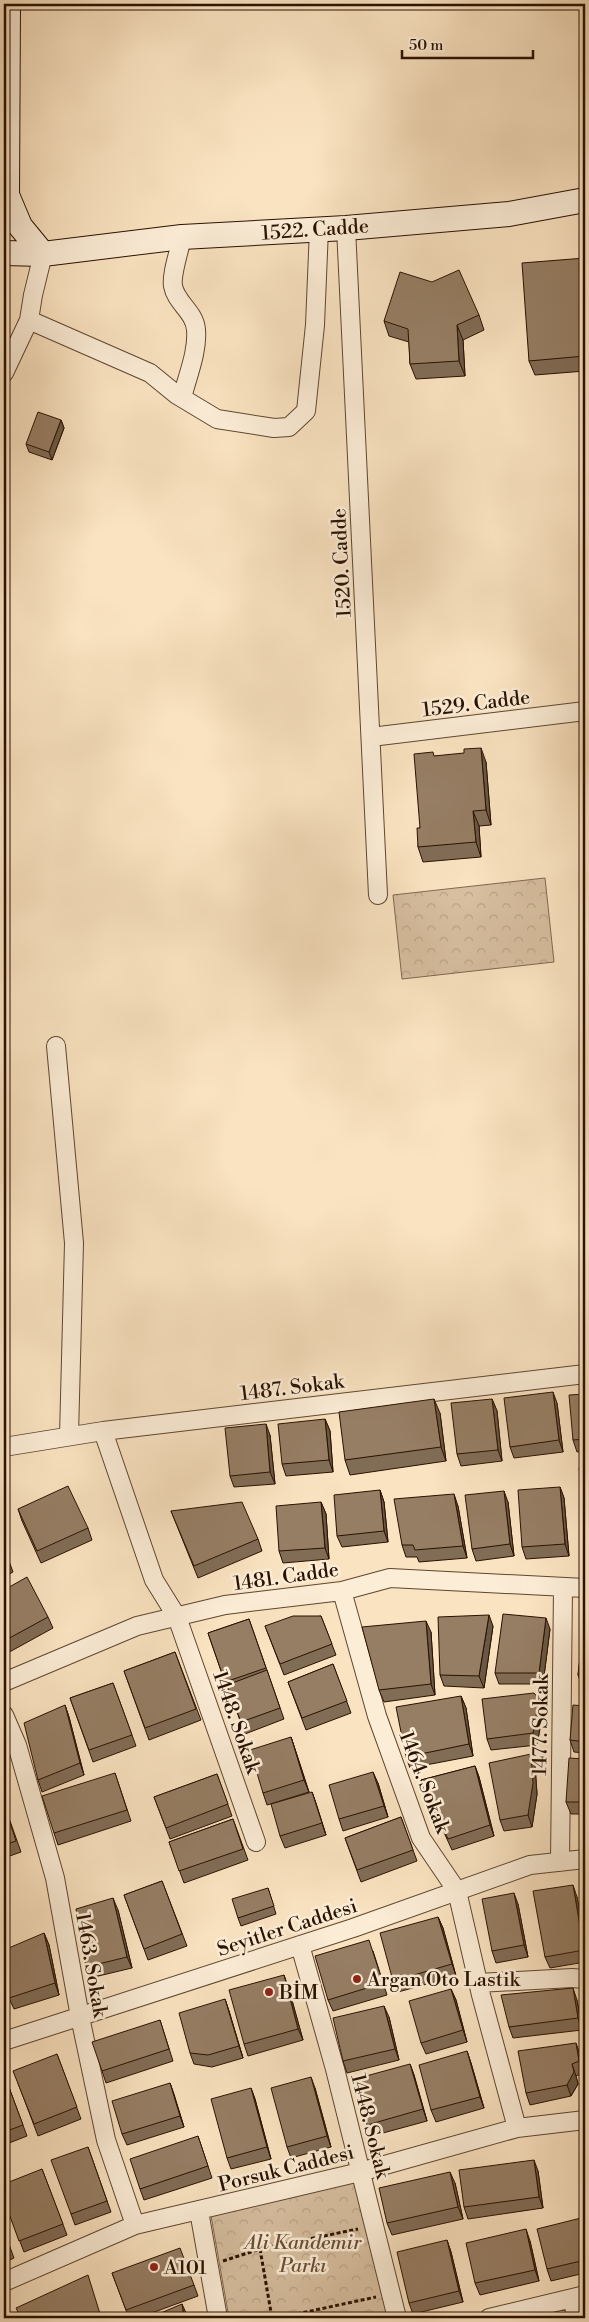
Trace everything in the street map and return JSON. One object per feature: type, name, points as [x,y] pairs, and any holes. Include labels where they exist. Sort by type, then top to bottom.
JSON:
[{"type":"street","points":[[4,373],[29,320],[43,254],[20,226],[7,195],[8,4]]},
{"type":"street","name":"1522. Cadde","points":[[4,253],[43,254],[182,237],[346,228],[509,214],[585,200]]},
{"type":"street","name":"1520. Cadde","points":[[346,228],[378,895]]},
{"type":"street","points":[[29,320],[150,373],[182,398],[217,419],[274,428],[289,428],[306,410],[315,324],[319,229]]},
{"type":"street","points":[[182,237],[173,286],[180,302],[190,312],[196,329],[194,348],[182,398]]},
{"type":"street","name":"1529. Cadde","points":[[371,737],[585,711]]},
{"type":"street","points":[[56,1046],[74,1243],[69,1436]]},
{"type":"street","name":"1487. Sokak","points":[[4,1446],[103,1431],[585,1374]]},
{"type":"street","name":"1448. Sokak","points":[[103,1431],[154,1580],[177,1617],[256,1842]]},
{"type":"street","name":"1481. Cadde","points":[[4,1682],[137,1626],[225,1606],[342,1591],[390,1578],[585,1588]]},
{"type":"street","name":"1477. Sokak","points":[[560,1862],[563,1588]]},
{"type":"street","name":"1464. Sokak","points":[[342,1591],[377,1716],[421,1838],[457,1891],[478,1983],[517,2128]]},
{"type":"street","name":"1463. Sokak","points":[[4,1715],[17,1746],[55,1878],[80,2017],[106,2140],[135,2225]]},
{"type":"street","name":"Seyitler Caddesi","points":[[4,2041],[300,1945],[530,1865],[585,1859]]},
{"type":"street","name":"1448. Sokak","points":[[300,1945],[335,2069],[397,2318]]},
{"type":"street","points":[[478,1983],[585,1979]]},
{"type":"street","name":"Porsuk Caddesi","points":[[4,2282],[135,2225],[360,2172],[517,2128],[585,2120]]},
{"type":"street","points":[[199,2211],[218,2318]]},
{"type":"street","points":[[489,2318],[579,2297],[576,2318]]},
{"type":"path","points":[[218,2262],[260,2250],[374,2226]]},
{"type":"path","points":[[260,2250],[272,2318]]},
{"type":"path","points":[[278,2318],[382,2296]]},
{"type":"green space","points":[[545,878],[554,962],[402,979],[393,895]]},
{"type":"green space","name":"Ali Kandemir Parkı","points":[[353,2175],[388,2318],[229,2318],[210,2210]]},
{"type":"building","points":[[585,258],[585,356],[529,361],[522,263]]},
{"type":"building","points":[[459,270],[479,315],[457,325],[459,361],[410,364],[408,329],[384,321],[400,272],[432,282]]},
{"type":"building","points":[[38,412],[61,420],[49,452],[26,444]]},
{"type":"building","points":[[481,748],[486,810],[473,811],[476,842],[418,847],[417,828],[420,828],[414,754],[433,752],[434,756],[464,753],[464,749]]},
{"type":"building","points":[[553,1392],[559,1440],[510,1447],[504,1398]]},
{"type":"building","points":[[585,1394],[585,1439],[573,1440],[569,1395]]},
{"type":"building","points":[[434,1399],[441,1447],[345,1460],[339,1412]]},
{"type":"building","points":[[492,1399],[498,1450],[457,1454],[451,1403]]},
{"type":"building","points":[[325,1419],[329,1460],[282,1464],[278,1424]]},
{"type":"building","points":[[266,1424],[270,1472],[230,1476],[225,1428]]},
{"type":"building","points":[[585,1467],[585,1496],[583,1496],[579,1468]]},
{"type":"building","points":[[68,1486],[88,1528],[37,1551],[18,1509]]},
{"type":"building","points":[[560,1487],[565,1544],[522,1547],[518,1490]]},
{"type":"building","points":[[380,1490],[384,1531],[337,1536],[334,1495]]},
{"type":"building","points":[[504,1491],[510,1544],[472,1549],[465,1495]]},
{"type":"building","points":[[454,1494],[463,1546],[415,1550],[413,1545],[402,1545],[394,1499]]},
{"type":"building","points":[[242,1502],[258,1539],[194,1566],[171,1511]]},
{"type":"building","points":[[321,1502],[325,1548],[279,1551],[276,1506]]},
{"type":"building","points":[[585,1509],[585,1539],[583,1539]]},
{"type":"building","points":[[4,1551],[9,1561],[4,1563]]},
{"type":"building","points":[[27,1577],[48,1617],[4,1641],[4,1590]]},
{"type":"building","points":[[503,1614],[546,1618],[539,1673],[495,1673]]},
{"type":"building","points":[[489,1615],[479,1676],[440,1675],[438,1617]]},
{"type":"building","points":[[293,1616],[321,1616],[332,1644],[280,1664],[265,1626]]},
{"type":"building","points":[[585,1616],[585,1676],[578,1675]]},
{"type":"building","points":[[249,1619],[266,1668],[225,1682],[208,1633]]},
{"type":"building","points":[[426,1621],[431,1684],[379,1690],[362,1627]]},
{"type":"building","points":[[175,1652],[196,1709],[145,1728],[124,1671]]},
{"type":"building","points":[[333,1664],[347,1701],[302,1718],[288,1682]]},
{"type":"building","points":[[267,1670],[280,1708],[241,1722],[227,1685]]},
{"type":"building","points":[[113,1683],[132,1735],[89,1750],[70,1698]]},
{"type":"building","points":[[534,1693],[539,1699],[533,1733],[487,1739],[482,1699]]},
{"type":"building","points":[[461,1696],[469,1744],[406,1757],[396,1707]]},
{"type":"building","points":[[65,1705],[80,1763],[38,1780],[24,1723]]},
{"type":"building","points":[[573,1705],[585,1706],[585,1742],[570,1740]]},
{"type":"building","points":[[291,1737],[304,1780],[263,1793],[250,1750]]},
{"type":"building","points":[[531,1754],[533,1783],[528,1815],[500,1820],[489,1763]]},
{"type":"building","points":[[569,1758],[585,1759],[585,1802],[566,1802]]},
{"type":"building","points":[[475,1766],[490,1825],[448,1839],[421,1780]]},
{"type":"building","points":[[373,1772],[384,1806],[339,1819],[329,1785]]},
{"type":"building","points":[[115,1773],[127,1810],[54,1833],[42,1796]]},
{"type":"building","points":[[217,1774],[228,1804],[166,1828],[154,1797]]},
{"type":"building","points":[[312,1792],[322,1823],[280,1836],[271,1804]]},
{"type":"building","points":[[4,1804],[16,1841],[4,1845]]},
{"type":"building","points":[[401,1817],[413,1850],[357,1870],[345,1838]]},
{"type":"building","points":[[233,1819],[243,1849],[179,1871],[169,1842]]},
{"type":"building","points":[[162,1881],[182,1934],[144,1949],[124,1895]]},
{"type":"building","points":[[573,1885],[584,1950],[545,1957],[533,1891]]},
{"type":"building","points":[[268,1888],[274,1906],[238,1918],[232,1899]]},
{"type":"building","points":[[514,1893],[524,1945],[492,1951],[482,1899]]},
{"type":"building","points":[[113,1898],[127,1957],[86,1967],[76,1909]]},
{"type":"building","points":[[438,1917],[452,1964],[393,1981],[380,1933]]},
{"type":"building","points":[[44,1933],[55,1983],[9,1998],[4,1979],[4,1950]]},
{"type":"building","points":[[369,1940],[383,1983],[328,2000],[315,1956]]},
{"type":"building","points":[[284,1975],[298,2029],[244,2044],[229,1990]]},
{"type":"building","points":[[573,1988],[578,2018],[509,2027],[501,1995]]},
{"type":"building","points":[[451,1989],[463,2030],[421,2043],[409,2001]]},
{"type":"building","points":[[225,1999],[239,2046],[208,2055],[190,2053],[179,2013]]},
{"type":"building","points":[[384,2006],[395,2049],[343,2061],[333,2018]]},
{"type":"building","points":[[160,2020],[169,2049],[102,2071],[92,2042]]},
{"type":"building","points":[[576,2043],[579,2061],[572,2064],[574,2072],[567,2085],[526,2093],[518,2051]]},
{"type":"building","points":[[467,2051],[480,2097],[431,2110],[419,2065]]},
{"type":"building","points":[[57,2054],[77,2107],[34,2124],[13,2071]]},
{"type":"building","points":[[410,2064],[423,2109],[367,2125],[355,2079]]},
{"type":"building","points":[[4,2074],[23,2125],[4,2132]]},
{"type":"building","points":[[311,2077],[327,2136],[287,2147],[271,2088]]},
{"type":"building","points":[[170,2083],[180,2116],[122,2134],[112,2101]]},
{"type":"building","points":[[251,2088],[267,2147],[227,2158],[211,2099]]},
{"type":"building","points":[[198,2136],[208,2166],[140,2189],[130,2159]]},
{"type":"building","points":[[88,2147],[107,2201],[71,2214],[51,2160]]},
{"type":"building","points":[[534,2160],[539,2197],[464,2207],[459,2170]]},
{"type":"building","points":[[42,2169],[63,2224],[19,2241],[4,2200],[4,2184]]},
{"type":"building","points":[[450,2172],[458,2207],[387,2223],[379,2188]]},
{"type":"building","points":[[585,2217],[585,2260],[547,2269],[537,2229]]},
{"type":"building","points":[[526,2229],[535,2270],[475,2283],[466,2243]]},
{"type":"building","points":[[4,2231],[10,2247],[4,2250]]},
{"type":"building","points":[[447,2240],[459,2291],[409,2303],[397,2252]]},
{"type":"building","points":[[180,2248],[194,2285],[126,2310],[112,2273]]},
{"type":"building","points":[[88,2275],[101,2317],[21,2318],[16,2308]]},
{"type":"building","points":[[182,2304],[184,2318],[149,2318]]},
{"type":"place","name":"Argan Oto Lastik","points":[[357,1979]]},
{"type":"place","name":"BİM","points":[[269,1992]]},
{"type":"place","name":"A101","points":[[154,2267]]}]
